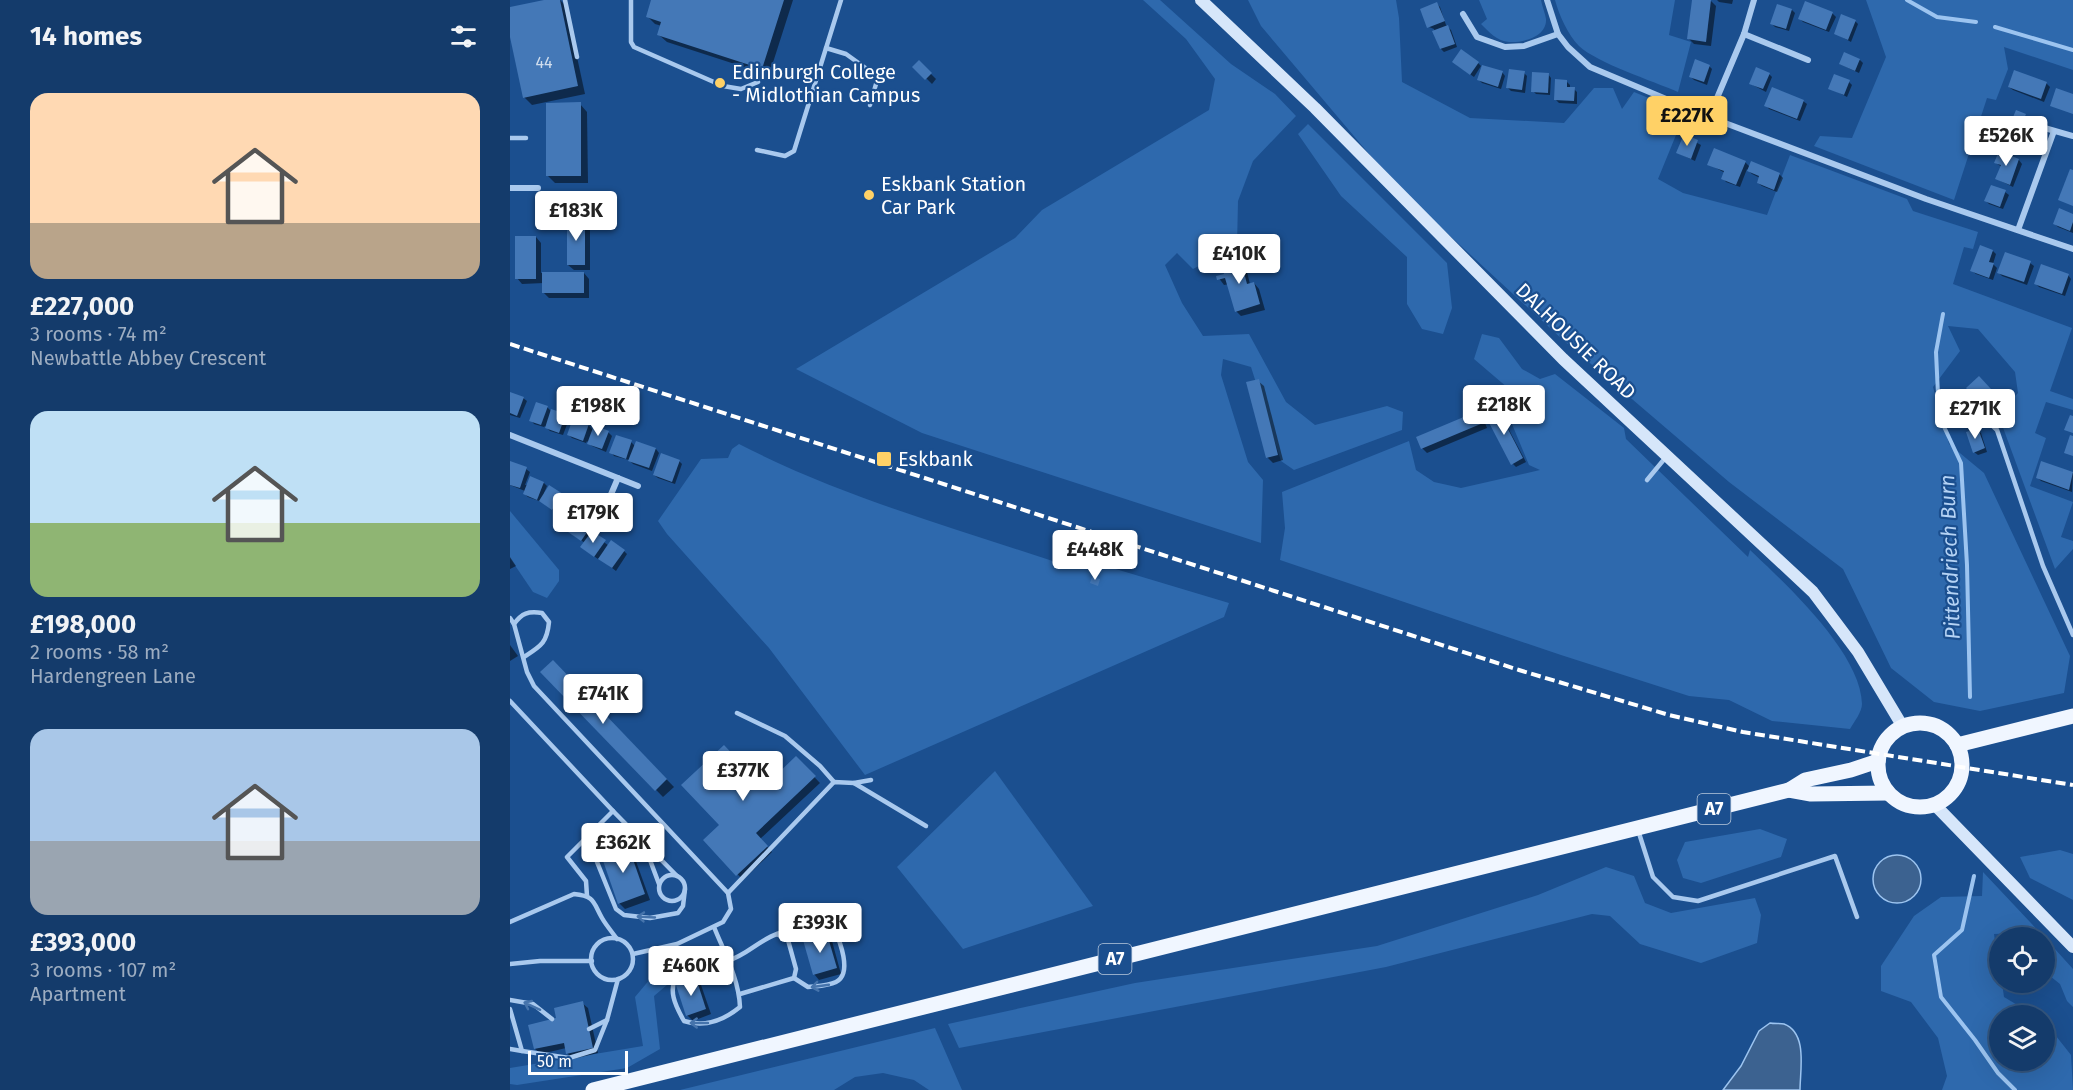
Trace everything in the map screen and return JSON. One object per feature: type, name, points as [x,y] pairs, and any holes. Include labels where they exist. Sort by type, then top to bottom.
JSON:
[{"type":"main road","name":"DALHOUSIE ROAD","points":[[1201,0],[1315,108],[1563,359],[1813,592],[1858,652],[1903,727]]},
{"type":"main road","points":[[1957,745],[2073,716]]},
{"type":"main road","points":[[1888,794],[1881,781],[1878,761],[1884,742],[1903,727],[1919,723],[1935,726],[1946,732],[1957,745],[1962,762],[1959,781],[1946,798],[1935,805],[2073,947]]},
{"type":"main road","name":"A7","points":[[594,1090],[1790,790],[1804,780],[1851,770],[1878,761]]},
{"type":"main road","name":"A7","points":[[1790,790],[1811,794],[1888,794],[1904,804],[1918,807],[1935,805]]},
{"type":"street","points":[[1547,0],[1558,34],[1568,48],[1590,67],[1709,117],[1926,199],[2073,249]]},
{"type":"street","points":[[1709,117],[1744,34],[1754,0]]},
{"type":"street","points":[[1463,14],[1477,37],[1505,47],[1524,46],[1558,34]]},
{"type":"street","points":[[1744,34],[1808,60]]},
{"type":"street","points":[[2034,125],[2073,136]]},
{"type":"street","points":[[2018,230],[2055,131]]},
{"type":"street","points":[[510,188],[538,188]]},
{"type":"street","points":[[510,435],[638,486]]},
{"type":"street","points":[[606,507],[618,478]]},
{"type":"lane","points":[[565,0],[577,57]]},
{"type":"lane","points":[[631,0],[631,42],[634,46],[723,86],[741,89],[758,82]]},
{"type":"lane","points":[[757,150],[785,156],[794,151],[841,0]]},
{"type":"lane","points":[[826,48],[846,54],[878,77],[870,105]]},
{"type":"lane","points":[[510,138],[526,138]]},
{"type":"lane","points":[[1977,411],[1997,430],[2043,566],[2073,635]]},
{"type":"lane","points":[[1647,480],[1668,455]]},
{"type":"lane","points":[[514,624],[522,614],[532,612],[542,613],[549,622],[548,637],[537,649],[524,657]]},
{"type":"lane","points":[[510,618],[514,624],[527,672],[534,686],[728,894],[731,909],[723,922],[677,944],[633,954]]},
{"type":"lane","points":[[510,701],[613,811],[683,881],[685,889],[683,906],[678,913],[650,918],[624,915],[616,909],[597,862],[597,846],[590,835]]},
{"type":"lane","points":[[736,713],[785,736],[820,766],[834,782],[854,783],[871,780]]},
{"type":"lane","points":[[728,894],[834,782]]},
{"type":"lane","points":[[854,783],[926,826]]},
{"type":"lane","points":[[588,896],[586,880],[567,857],[613,811]]},
{"type":"lane","points":[[1638,828],[1653,877],[1673,897],[1698,901],[1835,856],[1857,916]]},
{"type":"lane","points":[[643,842],[660,885],[660,893],[670,901],[682,897],[685,889]]},
{"type":"lane","points":[[660,885],[664,878],[677,876]]},
{"type":"lane","points":[[510,922],[574,894],[588,896],[594,901],[602,918],[617,939],[627,944],[633,954],[630,970],[618,979],[606,979],[600,976],[593,967],[595,948],[604,940],[617,939]]},
{"type":"lane","points":[[714,927],[727,961],[740,994],[740,1006],[733,1013],[714,1022],[694,1024],[684,1021],[677,1008],[672,987],[676,976],[687,966],[727,961],[748,952],[768,937],[805,921],[822,918],[832,922],[845,967],[844,975],[838,981],[808,987],[794,978],[740,994]]},
{"type":"lane","points":[[777,934],[788,940],[796,969],[794,978]]},
{"type":"lane","points":[[510,964],[540,961],[592,961]]},
{"type":"lane","points":[[510,1049],[569,1058],[595,1050],[607,1020],[618,979]]},
{"type":"lane","points":[[510,1000],[533,1004],[552,1019]]},
{"type":"lane","points":[[510,1009],[522,1051]]},
{"type":"lane","points":[[589,1029],[607,1020]]},
{"type":"shaded area","points":[[1143,0],[1160,0],[1231,64],[1275,94],[1296,116],[1253,161],[1238,201],[1237,246],[1193,269],[1177,253],[1165,265],[1182,303],[1203,336],[1249,334],[1286,402],[1315,425],[1387,406],[1403,412],[1402,430],[1294,470],[1281,461],[1251,367],[1223,359],[1221,375],[1248,462],[1263,480],[1261,543],[922,433],[796,369],[1015,238],[1042,210],[1209,110],[1215,79],[1186,39]]},
{"type":"shaded area","points":[[1248,0],[1396,0],[1402,82],[1470,118],[1564,123],[1594,88],[1613,88],[1622,109],[1634,92],[1685,113],[1658,179],[1683,193],[1767,215],[1790,155],[1907,199],[1913,211],[1978,232],[1973,249],[1964,247],[1953,284],[2072,328],[2050,391],[2073,399],[2073,410],[2046,402],[2035,433],[2046,438],[2030,486],[2073,502],[2061,537],[2073,541],[2073,549],[2055,569],[1998,414],[2018,393],[2015,372],[1978,329],[1948,326],[1960,351],[1933,387],[1949,444],[1984,473],[2070,656],[2064,693],[1980,711],[1934,702],[1891,668],[1843,569],[1729,482],[1563,340],[1397,187],[1261,26]]},
{"type":"shaded area","points":[[1479,0],[1541,0],[1546,19],[1543,30],[1527,40],[1509,42],[1501,40],[1481,24],[1487,19]]},
{"type":"shaded area","points":[[1555,0],[1675,0],[1669,35],[1691,42],[1678,92],[1612,65],[1587,52],[1579,46],[1568,31]]},
{"type":"shaded area","points":[[1866,0],[2073,0],[2073,70],[2004,47],[2008,69],[1996,100],[1987,98],[1954,200],[1814,146],[1820,136],[1852,138],[1886,57]]},
{"type":"shaded area","points":[[1308,124],[1447,263],[1452,308],[1443,334],[1422,329],[1407,304],[1407,257],[1341,196],[1298,134]]},
{"type":"shaded area","points":[[1482,334],[1499,338],[1522,369],[1540,379],[1555,374],[1624,428],[1626,439],[1748,557],[1750,550],[1801,600],[1836,642],[1858,684],[1862,707],[1850,729],[1772,721],[1729,700],[1689,696],[1280,560],[1285,528],[1282,492],[1409,441],[1416,470],[1434,482],[1461,488],[1540,470],[1529,465],[1504,405],[1508,388],[1474,359]]},
{"type":"shaded area","points":[[739,444],[780,464],[863,498],[1077,569],[1089,561],[1229,603],[1224,617],[865,775],[769,648],[658,521],[701,459],[728,458],[732,449]]},
{"type":"shaded area","points":[[510,511],[559,570],[559,581],[547,598],[533,592],[510,558]]},
{"type":"shaded area","points":[[995,771],[1093,906],[963,949],[897,867]]},
{"type":"shaded area","points":[[1760,829],[1787,839],[1781,857],[1701,883],[1683,878],[1677,860],[1685,842]]},
{"type":"shaded area","points":[[2060,850],[2073,854],[2073,900],[2030,878],[2020,857]]},
{"type":"shaded area","points":[[1892,855],[1902,855],[1914,862],[1921,874],[1921,884],[1914,896],[1902,903],[1892,903],[1877,892],[1873,884],[1873,874],[1884,859]]},
{"type":"shaded area","points":[[1606,867],[1634,876],[1645,903],[1671,913],[1755,898],[1761,915],[1757,943],[1701,963],[1640,944],[1610,916],[1592,914],[1386,967],[959,1048],[948,1024],[1135,983],[1377,946],[1538,895]]},
{"type":"shaded area","points":[[1983,872],[2035,927],[1989,927],[1989,993],[2003,993],[2004,997],[2017,1005],[1989,1005],[1989,1071],[2055,1071],[2055,1035],[2071,1055],[2073,1090],[1942,1090],[1947,1076],[1938,1038],[1911,1002],[1881,991],[1881,966],[1914,916],[1941,897],[1982,896]]},
{"type":"shaded area","points":[[2055,949],[2073,969],[2073,1007],[2067,1001],[2060,984],[2055,980]]},
{"type":"shaded area","points":[[661,966],[674,968],[674,979],[654,996],[660,1049],[627,1068],[517,1085],[510,1084],[510,1068],[643,1046],[635,997]]},
{"type":"shaded area","points":[[1770,1023],[1784,1024],[1797,1035],[1801,1053],[1800,1090],[1723,1090],[1741,1066],[1759,1031]]},
{"type":"shaded area","points":[[935,1028],[962,1090],[929,1090],[914,1080],[883,1073],[855,1077],[834,1090],[680,1090]]},
{"type":"building","points":[[544,0],[560,0],[578,86],[523,98],[510,37],[510,7]]},
{"type":"building","points":[[651,0],[784,0],[762,69],[657,35],[661,22],[646,17]]},
{"type":"building","points":[[1692,0],[1711,0],[1706,42],[1687,39]]},
{"type":"building","points":[[1805,1],[1833,12],[1826,30],[1798,19]]},
{"type":"building","points":[[1437,2],[1445,21],[1427,28],[1420,9]]},
{"type":"building","points":[[1777,4],[1792,9],[1786,29],[1770,24]]},
{"type":"building","points":[[1841,14],[1856,20],[1848,40],[1834,34]]},
{"type":"building","points":[[1448,25],[1455,44],[1440,49],[1432,31]]},
{"type":"building","points":[[1461,49],[1479,62],[1470,75],[1452,62]]},
{"type":"building","points":[[1844,52],[1860,59],[1855,71],[1839,64]]},
{"type":"building","points":[[1695,59],[1710,65],[1704,82],[1689,77]]},
{"type":"building","points":[[919,60],[932,73],[925,80],[912,67]]},
{"type":"building","points":[[1482,65],[1503,71],[1498,87],[1477,80]]},
{"type":"building","points":[[1756,67],[1770,73],[1763,89],[1749,84]]},
{"type":"building","points":[[1509,69],[1525,71],[1522,90],[1506,88]]},
{"type":"building","points":[[2014,70],[2047,82],[2041,99],[2008,87]]},
{"type":"building","points":[[1532,72],[1549,73],[1548,93],[1531,92]]},
{"type":"building","points":[[1834,74],[1850,80],[1844,95],[1828,89]]},
{"type":"building","points":[[1555,79],[1567,80],[1567,87],[1575,87],[1574,101],[1554,100]]},
{"type":"building","points":[[1772,87],[1804,100],[1797,119],[1764,106]]},
{"type":"building","points":[[2056,88],[2073,94],[2073,114],[2050,106]]},
{"type":"building","points":[[581,102],[581,176],[546,176],[546,103]]},
{"type":"building","points":[[2016,110],[2026,114],[2021,126],[2011,122]]},
{"type":"building","points":[[2003,126],[2020,132],[2014,147],[1998,141]]},
{"type":"building","points":[[1684,134],[1698,140],[1691,159],[1676,153]]},
{"type":"building","points":[[1714,148],[1746,161],[1736,185],[1721,179],[1724,171],[1707,165]]},
{"type":"building","points":[[1999,151],[2019,159],[2010,185],[1995,179],[2001,165],[1994,163]]},
{"type":"building","points":[[1751,161],[1780,173],[1774,190],[1757,183],[1759,176],[1747,171]]},
{"type":"building","points":[[2070,169],[2073,170],[2073,206],[2058,200]]},
{"type":"building","points":[[1991,185],[2006,190],[2000,207],[1984,201]]},
{"type":"building","points":[[2059,208],[2073,214],[2070,231],[2053,224]]},
{"type":"building","points":[[567,220],[585,220],[585,265],[567,265]]},
{"type":"building","points":[[515,236],[536,236],[536,279],[515,279]]},
{"type":"building","points":[[1980,245],[1993,250],[1989,262],[1994,263],[1989,278],[1970,271]]},
{"type":"building","points":[[2005,252],[2031,261],[2024,282],[1997,273]]},
{"type":"building","points":[[1240,257],[1247,284],[1254,282],[1260,304],[1235,312],[1225,278],[1217,280],[1216,276],[1224,274],[1221,262]]},
{"type":"building","points":[[2041,264],[2069,274],[2062,294],[2034,284]]},
{"type":"building","points":[[542,272],[584,272],[584,293],[542,293]]},
{"type":"building","points":[[1979,376],[2003,402],[1989,414],[1966,388]]},
{"type":"building","points":[[1259,379],[1278,455],[1266,458],[1246,382]]},
{"type":"building","points":[[510,392],[524,397],[517,416],[510,413]]},
{"type":"building","points":[[536,402],[548,406],[541,425],[529,421]]},
{"type":"building","points":[[1497,408],[1523,458],[1511,465],[1485,415]]},
{"type":"building","points":[[551,409],[566,414],[559,433],[545,428]]},
{"type":"building","points":[[1478,411],[1483,423],[1421,449],[1416,437]]},
{"type":"building","points":[[2070,415],[2073,416],[2073,433],[2064,430]]},
{"type":"building","points":[[573,418],[589,424],[583,441],[567,435]]},
{"type":"building","points":[[594,425],[609,431],[602,449],[587,444]]},
{"type":"building","points":[[1978,428],[1985,448],[1973,453],[1966,432]]},
{"type":"building","points":[[616,435],[632,440],[626,459],[609,453]]},
{"type":"building","points":[[2070,435],[2073,436],[2073,456],[2064,453]]},
{"type":"building","points":[[636,441],[656,448],[649,468],[628,461]]},
{"type":"building","points":[[661,453],[680,460],[672,482],[653,475]]},
{"type":"building","points":[[510,461],[527,467],[520,488],[510,485]]},
{"type":"building","points":[[2041,461],[2073,472],[2069,490],[2036,478]]},
{"type":"building","points":[[530,476],[544,482],[537,500],[523,494]]},
{"type":"building","points":[[549,485],[563,494],[552,510],[539,501]]},
{"type":"building","points":[[565,496],[581,507],[571,523],[554,512]]},
{"type":"building","points":[[579,516],[592,525],[581,541],[568,532]]},
{"type":"building","points":[[592,531],[606,540],[594,557],[580,547]]},
{"type":"building","points":[[611,540],[625,550],[612,568],[598,559]]},
{"type":"building","points":[[1092,577],[1100,579],[1098,586],[1090,583]]},
{"type":"building","points":[[553,660],[667,779],[655,791],[540,672]]},
{"type":"building","points":[[724,745],[739,761],[747,754],[771,780],[796,756],[816,776],[756,833],[768,846],[736,876],[703,840],[719,825],[681,785]]},
{"type":"building","points":[[628,845],[645,894],[618,904],[601,855]]},
{"type":"building","points":[[827,934],[837,968],[813,975],[803,940]]},
{"type":"building","points":[[696,978],[706,1009],[686,1016],[676,985]]},
{"type":"building","points":[[583,1001],[593,1048],[566,1054],[564,1043],[534,1049],[528,1025],[556,1018],[554,1008]]},
{"type":"waterway","points":[[1907,0],[1937,17],[1976,22]]},
{"type":"waterway","points":[[1995,27],[2073,50]]},
{"type":"waterway","name":"Pittendriech Burn","points":[[1943,314],[1936,352],[1939,416],[1961,463],[1967,565],[1970,697]]},
{"type":"waterway","name":"Pittendriech Burn","points":[[1974,876],[1962,930],[1934,955],[1941,997],[1998,1073],[2015,1090]]},
{"type":"railway","points":[[510,344],[1519,670],[1669,715],[1743,732],[2073,785]]},
{"type":"place","name":"Edinburgh College - Midlothian Campus","points":[[720,83]]},
{"type":"place","name":"Eskbank Station Car Park","points":[[869,195]]},
{"type":"place","name":"Eskbank","points":[[884,459]]}]
